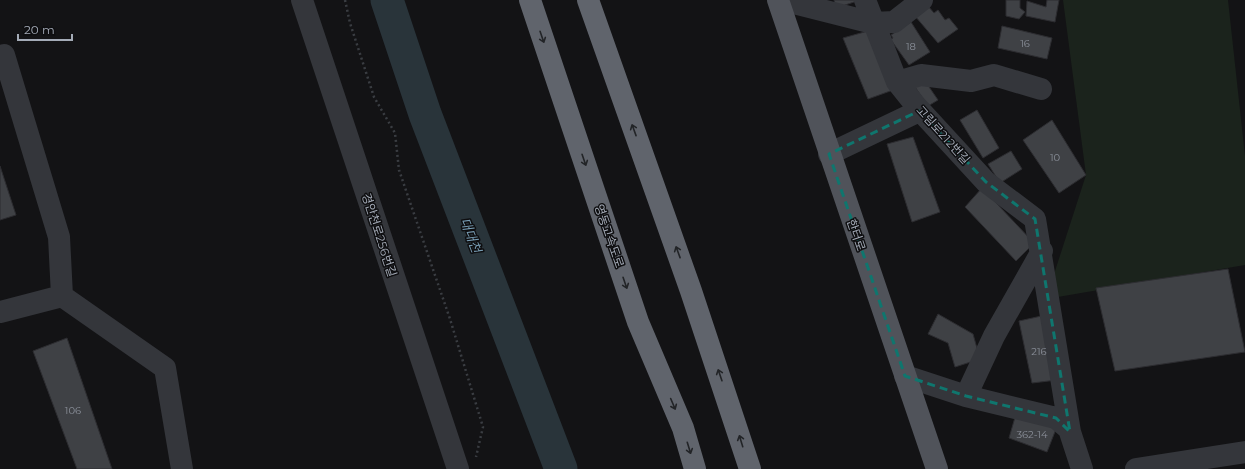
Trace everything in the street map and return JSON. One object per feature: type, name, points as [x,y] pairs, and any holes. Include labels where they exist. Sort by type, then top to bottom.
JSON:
[{"type":"highway","name":"영동고속도로","points":[[530,0],[638,322],[683,428],[695,469]]},
{"type":"highway","points":[[588,0],[732,412],[750,469]]},
{"type":"main road","name":"한터로","points":[[778,0],[937,469]]},
{"type":"street","name":"경안천로256번길","points":[[302,0],[466,466]]},
{"type":"street","points":[[782,0],[873,23],[894,22],[922,0]]},
{"type":"street","name":"고림로212번길","points":[[865,0],[897,82],[919,111],[986,182],[1035,219],[1042,251],[1043,269],[1070,432],[1082,469]]},
{"type":"street","points":[[4,55],[59,237],[62,296]]},
{"type":"street","points":[[897,82],[921,75],[971,81],[994,75],[1041,89]]},
{"type":"street","points":[[829,154],[919,111]]},
{"type":"street","points":[[966,396],[994,336],[1042,251]]},
{"type":"street","points":[[0,312],[62,296],[166,368],[182,469]]},
{"type":"street","points":[[905,376],[966,396],[1056,418],[1070,432]]},
{"type":"street","points":[[1136,469],[1245,452]]},
{"type":"path","points":[[345,0],[350,23],[374,97],[395,133],[399,170],[450,318],[483,426],[466,466]]},
{"type":"highlighted area","points":[[919,111],[986,182],[1035,219],[1070,432],[1056,418],[966,396],[905,376],[829,154]]},
{"type":"shaded area","points":[[1063,0],[1228,0],[1245,156],[1245,265],[1046,299],[1086,175]]},
{"type":"building","points":[[834,0],[857,0],[857,1],[836,8]]},
{"type":"building","points":[[1006,0],[1020,0],[1020,8],[1025,12],[1019,19],[1006,16]]},
{"type":"building","points":[[1047,0],[1059,0],[1055,22],[1026,16],[1027,1],[1046,7]]},
{"type":"building","points":[[928,6],[934,13],[938,10],[945,20],[949,18],[958,29],[938,43],[915,16]]},
{"type":"building","points":[[911,22],[930,52],[909,65],[891,40],[893,38],[891,35]]},
{"type":"building","points":[[1002,26],[1052,38],[1047,59],[998,48]]},
{"type":"building","points":[[868,31],[893,90],[868,99],[843,38]]},
{"type":"building","points":[[925,81],[938,100],[928,106],[915,87]]},
{"type":"building","points":[[977,110],[999,148],[983,158],[960,120]]},
{"type":"building","points":[[1052,120],[1086,175],[1059,193],[1023,140]]},
{"type":"building","points":[[913,137],[940,212],[912,222],[887,144]]},
{"type":"building","points":[[1011,151],[1022,169],[1000,183],[988,164]]},
{"type":"building","points":[[0,166],[16,215],[0,220]]},
{"type":"building","points":[[982,188],[1034,243],[1016,261],[965,207]]},
{"type":"building","points":[[1228,269],[1245,352],[1115,371],[1096,288]]},
{"type":"building","points":[[938,314],[973,334],[980,359],[955,367],[948,343],[928,334]]},
{"type":"building","points":[[1046,315],[1057,380],[1032,383],[1019,321]]},
{"type":"building","points":[[67,338],[112,469],[77,469],[33,351]]},
{"type":"building","points":[[1016,414],[1056,429],[1047,452],[1009,438]]},
{"type":"waterway","name":"대대천","points":[[387,0],[425,114],[561,469]]}]
